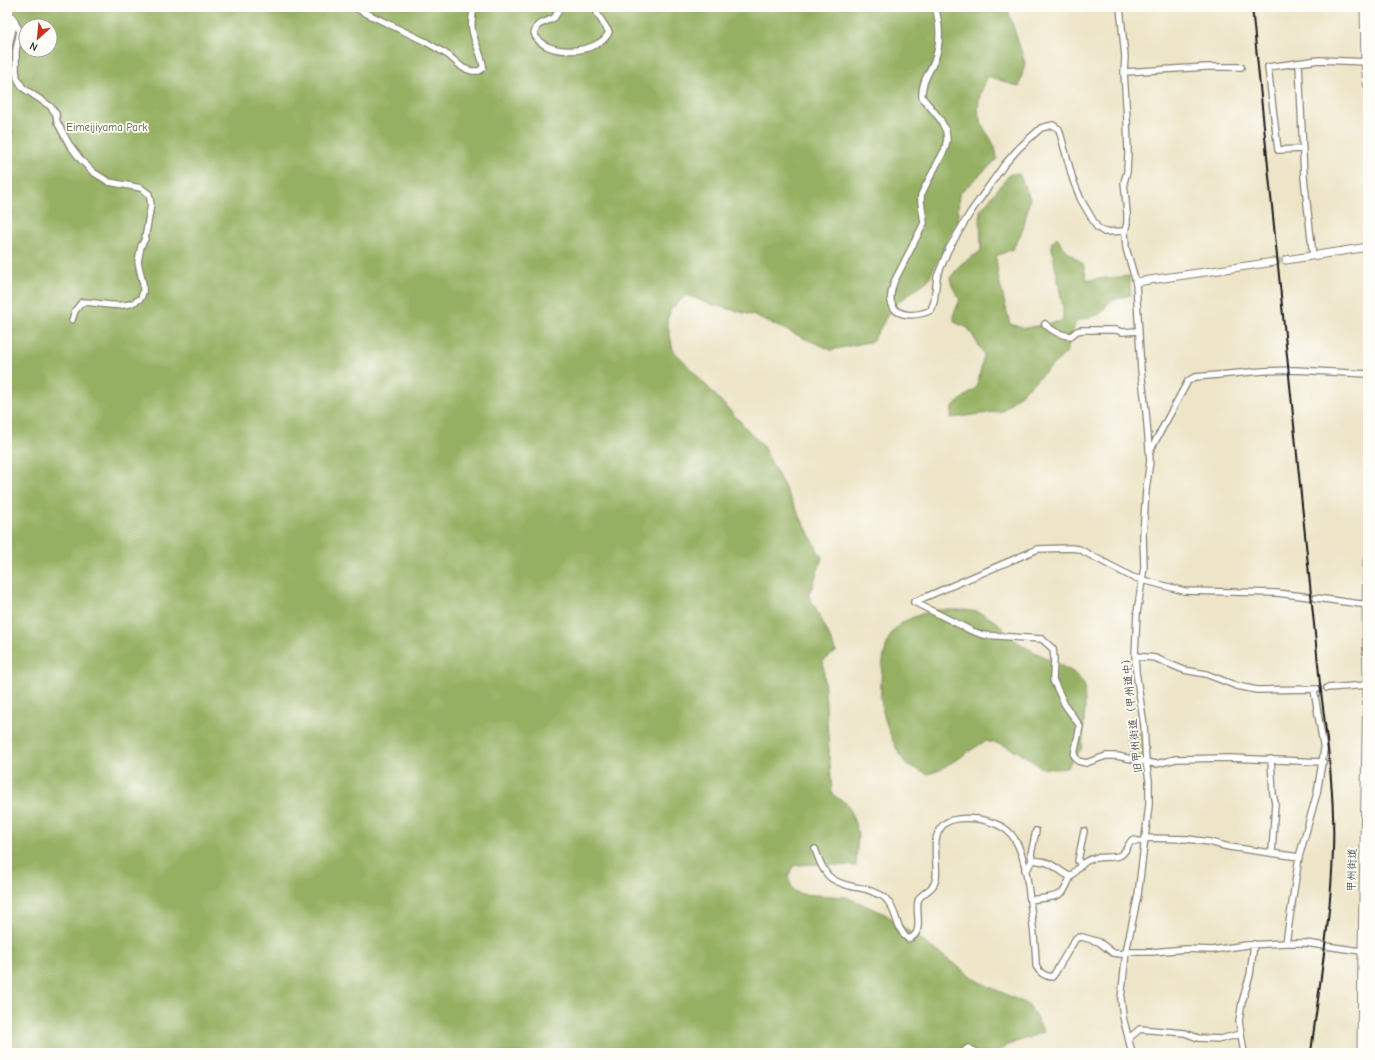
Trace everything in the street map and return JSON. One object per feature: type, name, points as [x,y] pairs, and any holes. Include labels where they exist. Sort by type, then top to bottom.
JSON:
[{"type":"highway","points":[[1365,7],[1368,84]]},
{"type":"highway","name":"甲州街道","points":[[1362,1053],[1365,951],[1368,560]]},
{"type":"street","points":[[353,7],[426,42],[448,55],[463,68],[478,71],[483,68],[483,65],[474,40],[471,20],[474,8],[476,7]]},
{"type":"street","points":[[557,7],[558,12],[554,18],[538,25],[534,34],[539,43],[561,51],[573,51],[599,44],[609,32],[595,7]]},
{"type":"street","points":[[935,7],[939,31],[938,49],[935,59],[923,83],[922,96],[940,119],[946,131],[947,139],[945,149],[926,182],[920,202],[924,223],[894,282],[891,292],[891,302],[894,307],[909,315],[931,310],[934,302],[937,277],[948,250],[970,213],[1004,165],[1019,148],[1041,128],[1053,126],[1059,129],[1073,180],[1081,200],[1097,227],[1104,232],[1125,231]]},
{"type":"street","points":[[1120,7],[1125,56],[1124,72],[1128,153],[1127,172],[1124,182],[1127,222],[1125,231],[1126,248],[1136,282],[1141,370],[1150,451]]},
{"type":"street","points":[[7,13],[10,15],[20,31],[16,50],[17,78],[23,88],[50,106],[56,114],[57,122],[69,144],[93,172],[109,182],[141,188],[149,194],[152,204],[145,240],[140,246],[138,262],[143,284],[141,298],[128,305],[106,305],[82,302],[75,311],[72,320]]},
{"type":"street","points":[[7,50],[14,21]]},
{"type":"street","points":[[1302,149],[1278,150],[1268,67],[1319,60],[1367,62]]},
{"type":"street","points":[[1300,63],[1302,149],[1312,256]]},
{"type":"street","points":[[1124,72],[1206,67],[1241,67]]},
{"type":"street","points":[[7,128],[9,132],[7,140]]},
{"type":"street","points":[[1286,260],[1368,247]]},
{"type":"street","points":[[1136,282],[1274,262]]},
{"type":"street","points":[[1045,324],[1051,330],[1061,335],[1071,336],[1077,331],[1082,330],[1116,330],[1122,332],[1139,331]]},
{"type":"street","name":"旧甲州街道（甲州道中）","points":[[1132,1053],[1123,1017],[1121,998],[1126,952],[1138,895],[1149,805],[1149,780],[1146,762],[1144,725],[1135,656],[1137,613],[1144,567],[1143,535],[1150,451],[1188,381],[1194,377],[1286,370],[1368,374]]},
{"type":"street","points":[[1322,762],[1271,759],[1189,758],[1176,759],[1156,764],[1117,756],[1106,756],[1086,763],[1078,762],[1074,756],[1080,726],[1065,705],[1052,680],[1054,658],[1053,649],[1042,639],[983,635],[914,602],[1038,549],[1070,548],[1079,549],[1142,580],[1184,591],[1278,592],[1367,605]]},
{"type":"street","points":[[1135,656],[1155,658],[1184,670],[1206,674],[1237,686],[1257,690],[1316,689],[1324,750],[1317,793],[1299,857],[1286,943]]},
{"type":"street","points":[[1327,688],[1368,685]]},
{"type":"street","points":[[1271,759],[1272,794],[1275,803],[1272,853]]},
{"type":"street","points":[[815,849],[820,864],[830,879],[841,884],[871,890],[886,898],[892,908],[902,934],[908,939],[913,938],[918,931],[918,902],[921,896],[931,889],[936,879],[936,844],[938,835],[944,824],[967,818],[981,820],[1003,827],[1010,832],[1015,839],[1021,854],[1030,900],[1036,966],[1039,972],[1044,975],[1052,976],[1055,973],[1076,938],[1082,937],[1099,942],[1113,953],[1120,954],[1126,952],[1152,952],[1186,949],[1212,950],[1254,944],[1286,943],[1305,943],[1365,951]]},
{"type":"street","points":[[1025,870],[1030,865],[1032,860],[1031,854],[1036,831]]},
{"type":"street","points":[[1082,865],[1078,860],[1084,831]]},
{"type":"street","points":[[1030,900],[1054,896],[1062,893],[1071,877],[1082,865],[1090,859],[1120,856],[1132,840],[1195,840],[1209,842],[1229,848],[1299,857]]},
{"type":"street","points":[[1032,860],[1047,862],[1063,874],[1071,877]]},
{"type":"street","points":[[1244,1053],[1239,1021],[1242,1002],[1250,975],[1254,944]]},
{"type":"street","points":[[1129,1038],[1140,1028],[1185,1032],[1198,1038],[1221,1039],[1240,1034]]},
{"type":"street","points":[[962,1053],[968,1048],[978,1053]]},
{"type":"green space","name":"Eimeijiyama Park","points":[[7,7],[1007,7],[1025,63],[1019,87],[988,76],[978,103],[980,120],[995,147],[997,159],[959,194],[958,219],[928,280],[892,307],[873,341],[831,350],[752,315],[710,304],[686,295],[671,309],[667,321],[673,350],[762,445],[822,558],[809,596],[836,652],[823,660],[832,794],[848,805],[858,832],[856,866],[809,864],[793,866],[788,877],[793,890],[800,894],[846,897],[885,914],[979,982],[1029,1005],[1044,1032],[1005,1046],[1000,1053],[7,1053]]},
{"type":"green space","points":[[1010,174],[1019,174],[1030,198],[1023,229],[1013,249],[996,256],[998,276],[1010,324],[1025,328],[1063,321],[1063,308],[1051,243],[1057,237],[1063,248],[1083,264],[1087,280],[1129,276],[1131,295],[1110,301],[1100,314],[1076,321],[1066,353],[1002,411],[951,418],[952,407],[977,387],[984,354],[968,328],[954,322],[954,313],[960,300],[952,286],[950,278],[961,264],[981,251],[980,211]]},
{"type":"green space","points":[[933,610],[965,610],[978,612],[997,622],[1010,637],[1029,649],[1073,672],[1084,683],[1085,710],[1082,748],[1066,768],[1042,768],[1022,754],[1001,744],[985,741],[940,770],[927,774],[913,768],[904,761],[892,738],[882,706],[882,664],[886,646],[893,631],[901,623]]},
{"type":"green space","points":[[1142,733],[1144,759],[1130,757],[1126,734]]},
{"type":"tunnel","points":[[1274,262],[1286,260]]},
{"type":"railway","points":[[1252,7],[1333,808],[1333,850],[1330,901],[1311,1053]]}]
